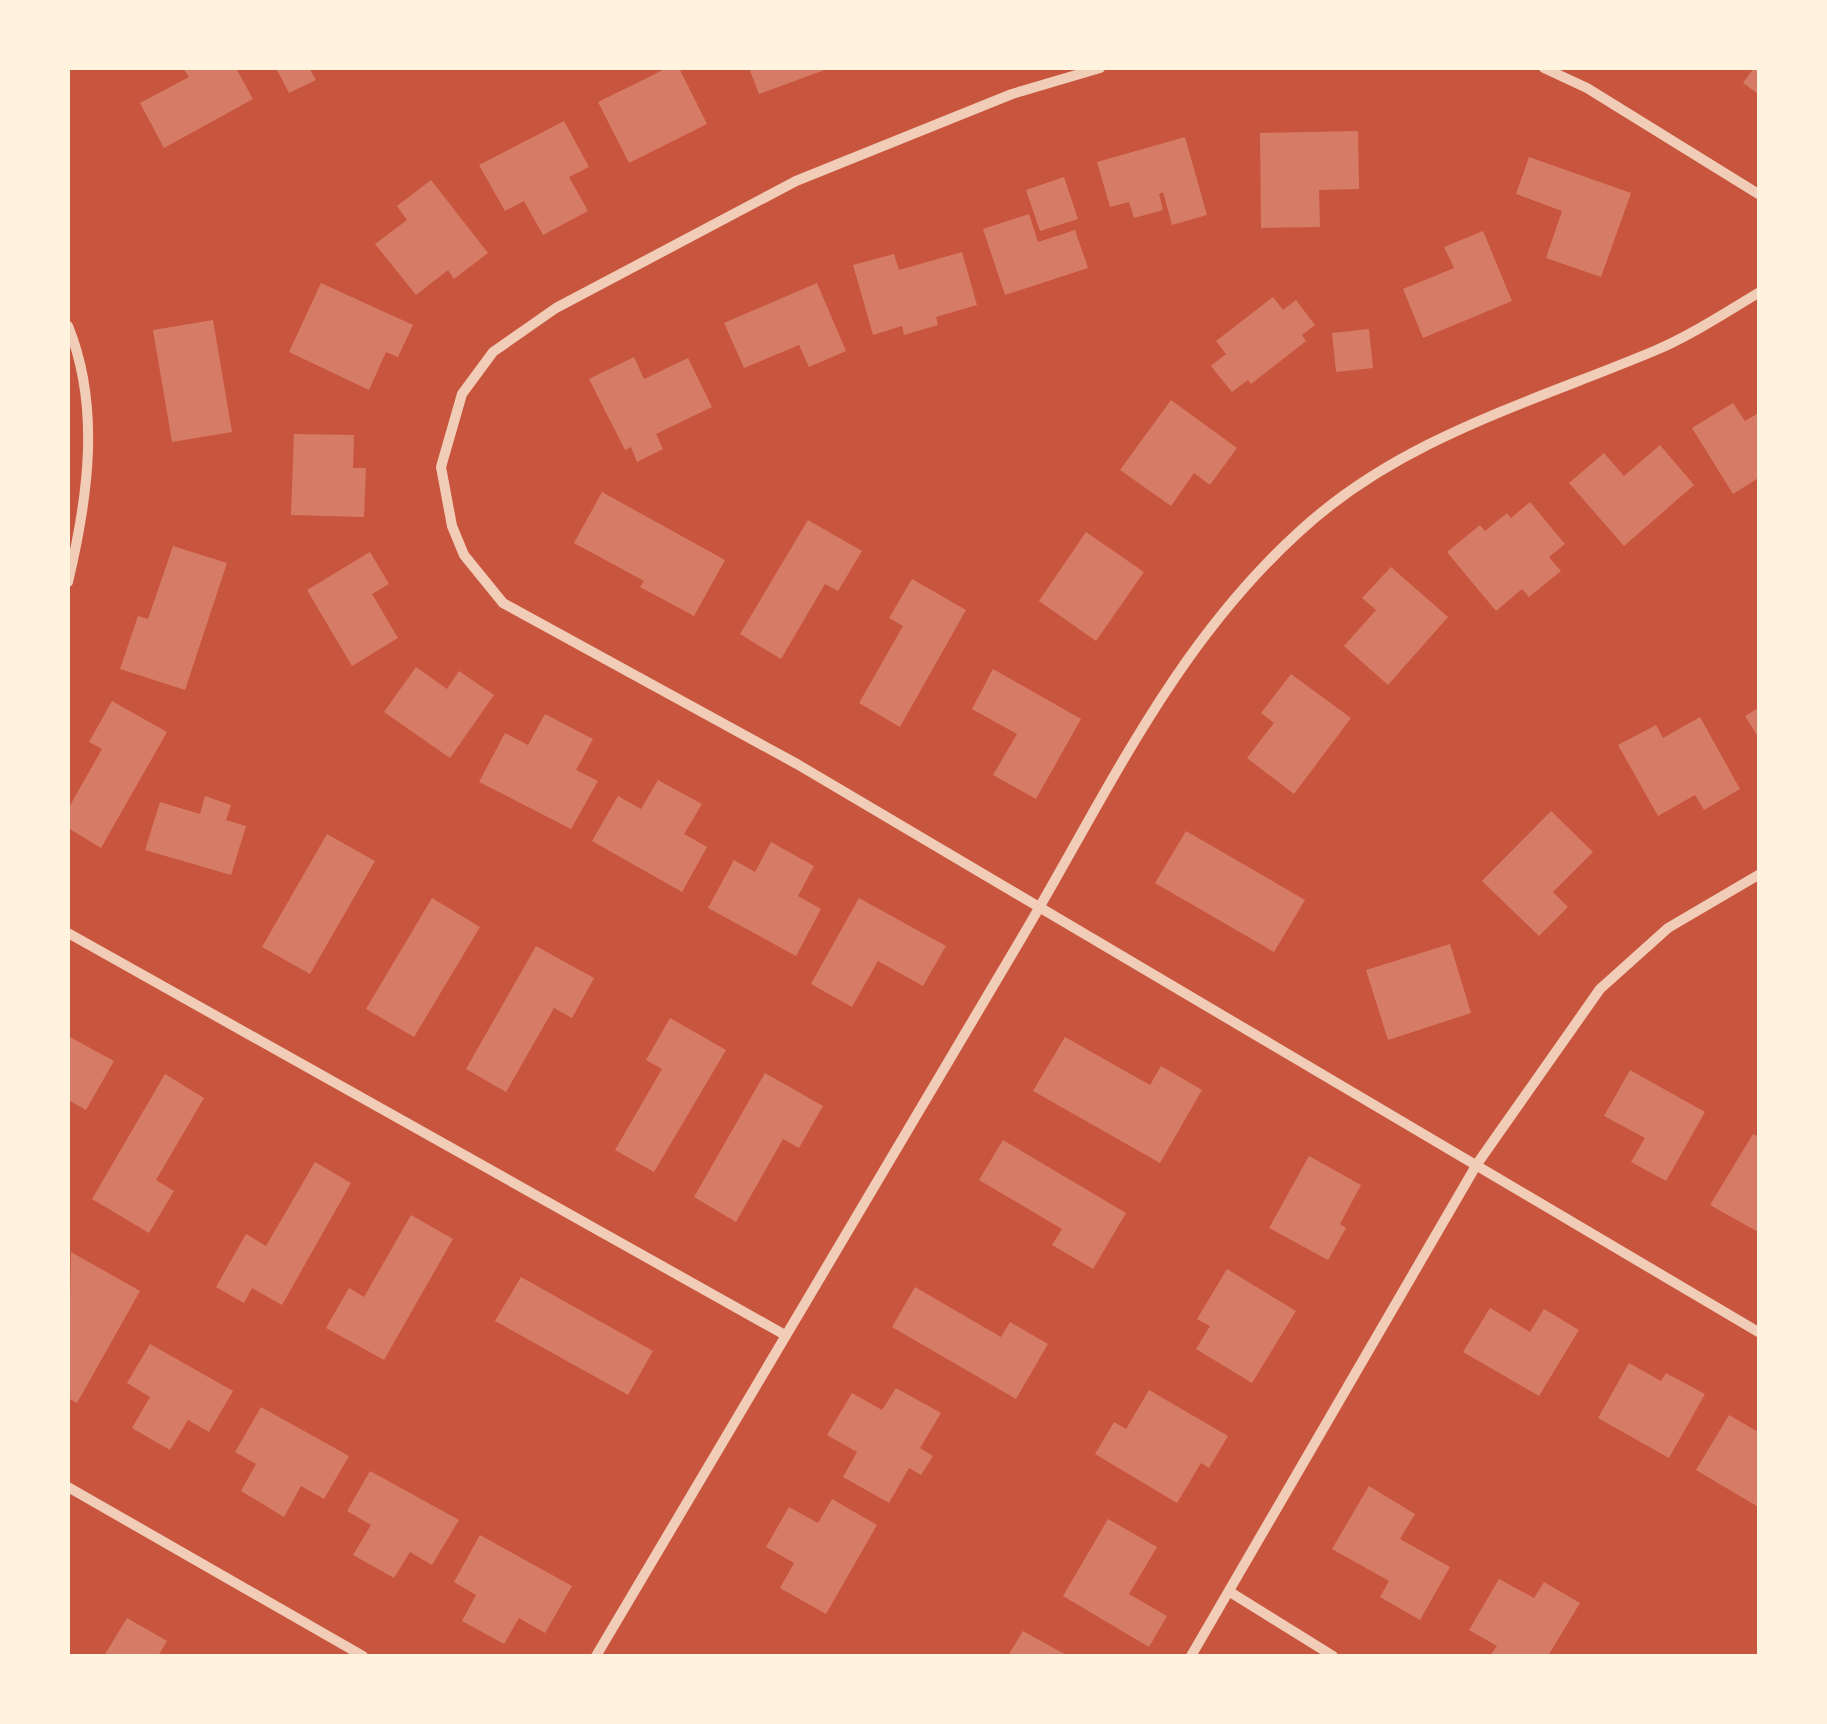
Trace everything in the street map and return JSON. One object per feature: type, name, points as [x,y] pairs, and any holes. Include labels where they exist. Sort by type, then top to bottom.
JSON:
[{"type":"street","points":[[1100,68],[1012,94],[796,181],[556,308],[493,352],[477,370],[452,419],[442,467],[452,526],[464,555],[504,603],[797,764],[1760,1333]]},
{"type":"street","points":[[1544,68],[1587,88],[1760,195]]},
{"type":"street","points":[[596,1656],[1039,909],[1167,684],[1223,610],[1301,529],[1387,465],[1466,424],[1659,349],[1760,292]]},
{"type":"street","points":[[68,326],[88,388],[80,529],[68,582]]},
{"type":"street","points":[[1192,1656],[1477,1164],[1600,988],[1668,928],[1760,874]]},
{"type":"street","points":[[68,932],[785,1335]]},
{"type":"street","points":[[68,1487],[363,1656]]},
{"type":"street","points":[[1230,1592],[1332,1656]]},
{"type":"building","points":[[183,68],[236,68],[253,99],[164,148],[140,103],[189,77]]},
{"type":"building","points":[[276,68],[309,68],[316,80],[289,93]]},
{"type":"building","points":[[667,68],[679,68],[707,124],[629,163],[598,102]]},
{"type":"building","points":[[749,68],[830,68],[759,94]]},
{"type":"building","points":[[1754,68],[1760,68],[1760,95],[1743,83]]},
{"type":"building","points":[[564,121],[589,167],[569,177],[588,211],[543,235],[524,201],[505,211],[479,165]]},
{"type":"building","points":[[1358,131],[1359,189],[1319,190],[1320,227],[1261,228],[1260,133]]},
{"type":"building","points":[[1185,137],[1207,215],[1172,225],[1163,192],[1159,194],[1163,210],[1134,218],[1129,202],[1110,207],[1097,162]]},
{"type":"building","points":[[1529,157],[1631,193],[1601,277],[1546,258],[1562,211],[1516,194]]},
{"type":"building","points":[[1064,177],[1078,219],[1040,231],[1026,190]]},
{"type":"building","points":[[431,180],[488,253],[454,279],[448,270],[416,295],[375,244],[407,220],[397,206]]},
{"type":"building","points":[[1029,214],[1038,242],[1075,230],[1088,268],[1005,295],[983,229]]},
{"type":"building","points":[[1483,231],[1512,301],[1423,338],[1403,289],[1454,268],[1444,247]]},
{"type":"building","points":[[962,252],[977,305],[936,317],[938,325],[904,335],[902,326],[873,335],[853,265],[894,254],[899,270]]},
{"type":"building","points":[[321,283],[413,325],[398,357],[386,352],[369,390],[289,352]]},
{"type":"building","points":[[817,283],[846,351],[809,367],[799,345],[744,368],[724,323]]},
{"type":"building","points":[[1273,297],[1283,310],[1296,300],[1315,325],[1302,335],[1306,341],[1251,384],[1248,380],[1232,392],[1211,366],[1226,354],[1216,341]]},
{"type":"building","points":[[213,320],[232,432],[172,442],[153,330]]},
{"type":"building","points":[[1369,329],[1373,368],[1336,372],[1332,333]]},
{"type":"building","points":[[634,357],[644,379],[688,358],[712,407],[656,434],[663,449],[637,462],[631,447],[625,450],[589,379]]},
{"type":"building","points":[[1171,400],[1237,448],[1210,485],[1194,473],[1171,506],[1120,470]]},
{"type":"building","points":[[1733,403],[1745,421],[1760,412],[1760,477],[1733,494],[1692,428]]},
{"type":"building","points":[[294,434],[354,435],[353,468],[366,468],[364,517],[291,515]]},
{"type":"building","points":[[1660,445],[1694,485],[1624,546],[1569,483],[1604,453],[1624,476]]},
{"type":"building","points":[[602,492],[725,560],[694,616],[640,587],[644,581],[574,543]]},
{"type":"building","points":[[1530,502],[1565,544],[1549,557],[1561,571],[1529,597],[1522,589],[1496,611],[1447,552],[1480,525],[1485,531],[1507,513],[1511,518]]},
{"type":"building","points":[[808,520],[862,551],[838,591],[825,584],[781,659],[740,634]]},
{"type":"building","points":[[1086,532],[1144,572],[1096,641],[1039,601]]},
{"type":"building","points":[[173,546],[227,563],[185,690],[120,669],[138,616],[148,619]]},
{"type":"building","points":[[370,552],[389,584],[372,594],[398,638],[352,666],[307,590]]},
{"type":"building","points":[[1391,567],[1448,617],[1388,685],[1344,646],[1376,610],[1362,598]]},
{"type":"building","points":[[912,579],[966,610],[900,727],[859,703],[903,626],[889,618]]},
{"type":"building","points":[[416,667],[447,689],[459,671],[494,695],[450,758],[384,712]]},
{"type":"building","points":[[993,669],[1081,719],[1036,799],[993,775],[1017,734],[972,709]]},
{"type":"building","points":[[1291,674],[1351,718],[1294,794],[1247,758],[1274,723],[1261,713]]},
{"type":"building","points":[[112,701],[167,732],[101,848],[68,828],[68,809],[102,749],[89,742]]},
{"type":"building","points":[[1760,707],[1760,740],[1745,716]]},
{"type":"building","points":[[545,714],[593,739],[576,770],[598,781],[571,829],[479,782],[505,733],[528,745]]},
{"type":"building","points":[[1700,717],[1740,789],[1704,810],[1695,795],[1658,816],[1618,745],[1656,725],[1663,738]]},
{"type":"building","points":[[658,780],[702,804],[684,834],[707,847],[682,892],[592,841],[618,796],[641,809]]},
{"type":"building","points":[[205,796],[231,805],[226,820],[246,826],[231,875],[145,850],[160,802],[200,814]]},
{"type":"building","points":[[1551,811],[1593,852],[1553,892],[1568,907],[1539,936],[1482,881]]},
{"type":"building","points":[[1186,831],[1305,900],[1274,952],[1155,883]]},
{"type":"building","points":[[327,834],[375,861],[310,974],[262,947]]},
{"type":"building","points":[[771,842],[814,866],[798,896],[821,909],[796,956],[708,908],[734,860],[755,872]]},
{"type":"building","points":[[432,898],[480,927],[414,1037],[366,1009]]},
{"type":"building","points":[[859,898],[946,946],[923,986],[878,961],[852,1007],[811,984]]},
{"type":"building","points":[[1450,944],[1471,1013],[1388,1040],[1366,970]]},
{"type":"building","points":[[536,946],[594,978],[572,1018],[554,1008],[506,1092],[466,1069]]},
{"type":"building","points":[[670,1018],[726,1050],[654,1172],[615,1150],[662,1069],[646,1060]]},
{"type":"building","points":[[68,1036],[114,1061],[86,1110],[68,1100]]},
{"type":"building","points":[[1065,1037],[1150,1085],[1161,1066],[1202,1090],[1160,1163],[1033,1091]]},
{"type":"building","points":[[1630,1070],[1705,1112],[1666,1181],[1631,1162],[1645,1138],[1604,1116]]},
{"type":"building","points":[[765,1073],[823,1106],[799,1148],[783,1139],[736,1222],[694,1197]]},
{"type":"building","points":[[165,1074],[204,1098],[156,1180],[174,1191],[149,1233],[92,1199]]},
{"type":"building","points":[[1753,1134],[1760,1138],[1760,1233],[1710,1205]]},
{"type":"building","points":[[1003,1140],[1126,1213],[1093,1269],[1052,1245],[1062,1229],[979,1180]]},
{"type":"building","points":[[1309,1156],[1361,1185],[1340,1224],[1346,1228],[1328,1260],[1269,1228]]},
{"type":"building","points":[[315,1162],[351,1183],[282,1305],[252,1288],[244,1303],[216,1287],[246,1234],[266,1246]]},
{"type":"building","points":[[411,1215],[453,1239],[384,1360],[326,1328],[349,1288],[364,1297]]},
{"type":"building","points":[[71,1252],[140,1291],[77,1403],[68,1398]]},
{"type":"building","points":[[1227,1269],[1296,1311],[1252,1383],[1196,1349],[1210,1326],[1197,1319]]},
{"type":"building","points":[[521,1277],[653,1351],[628,1395],[495,1321]]},
{"type":"building","points":[[915,1287],[1001,1337],[1010,1322],[1048,1344],[1016,1399],[892,1327]]},
{"type":"building","points":[[1490,1308],[1530,1332],[1544,1309],[1579,1330],[1539,1396],[1463,1352]]},
{"type":"building","points":[[150,1344],[233,1391],[209,1432],[188,1420],[170,1450],[132,1428],[150,1397],[127,1383]]},
{"type":"building","points":[[1629,1363],[1661,1381],[1666,1373],[1705,1394],[1669,1458],[1598,1418]]},
{"type":"building","points":[[896,1388],[941,1413],[920,1448],[933,1456],[921,1475],[909,1468],[889,1503],[843,1477],[857,1452],[827,1435],[852,1393],[882,1410]]},
{"type":"building","points":[[1149,1390],[1228,1436],[1209,1468],[1201,1463],[1177,1503],[1095,1454],[1114,1422],[1126,1429]]},
{"type":"building","points":[[261,1407],[349,1456],[324,1499],[301,1486],[284,1517],[241,1491],[256,1464],[235,1452]]},
{"type":"building","points":[[1729,1415],[1760,1433],[1760,1508],[1696,1470]]},
{"type":"building","points":[[370,1471],[459,1520],[432,1565],[410,1552],[394,1578],[353,1555],[371,1525],[347,1511]]},
{"type":"building","points":[[1369,1486],[1415,1514],[1400,1539],[1450,1567],[1420,1620],[1380,1597],[1389,1581],[1332,1549]]},
{"type":"building","points":[[832,1499],[877,1525],[826,1614],[780,1588],[794,1563],[766,1547],[789,1507],[818,1523]]},
{"type":"building","points":[[1108,1519],[1157,1547],[1129,1594],[1167,1616],[1149,1647],[1063,1596]]},
{"type":"building","points":[[480,1535],[572,1586],[545,1633],[519,1618],[504,1644],[462,1621],[476,1595],[454,1582]]},
{"type":"building","points":[[1499,1579],[1534,1598],[1544,1582],[1580,1603],[1548,1656],[1490,1656],[1497,1646],[1469,1630]]},
{"type":"building","points":[[127,1618],[167,1641],[158,1656],[104,1656]]},
{"type":"building","points":[[1023,1631],[1068,1656],[1008,1656]]}]
